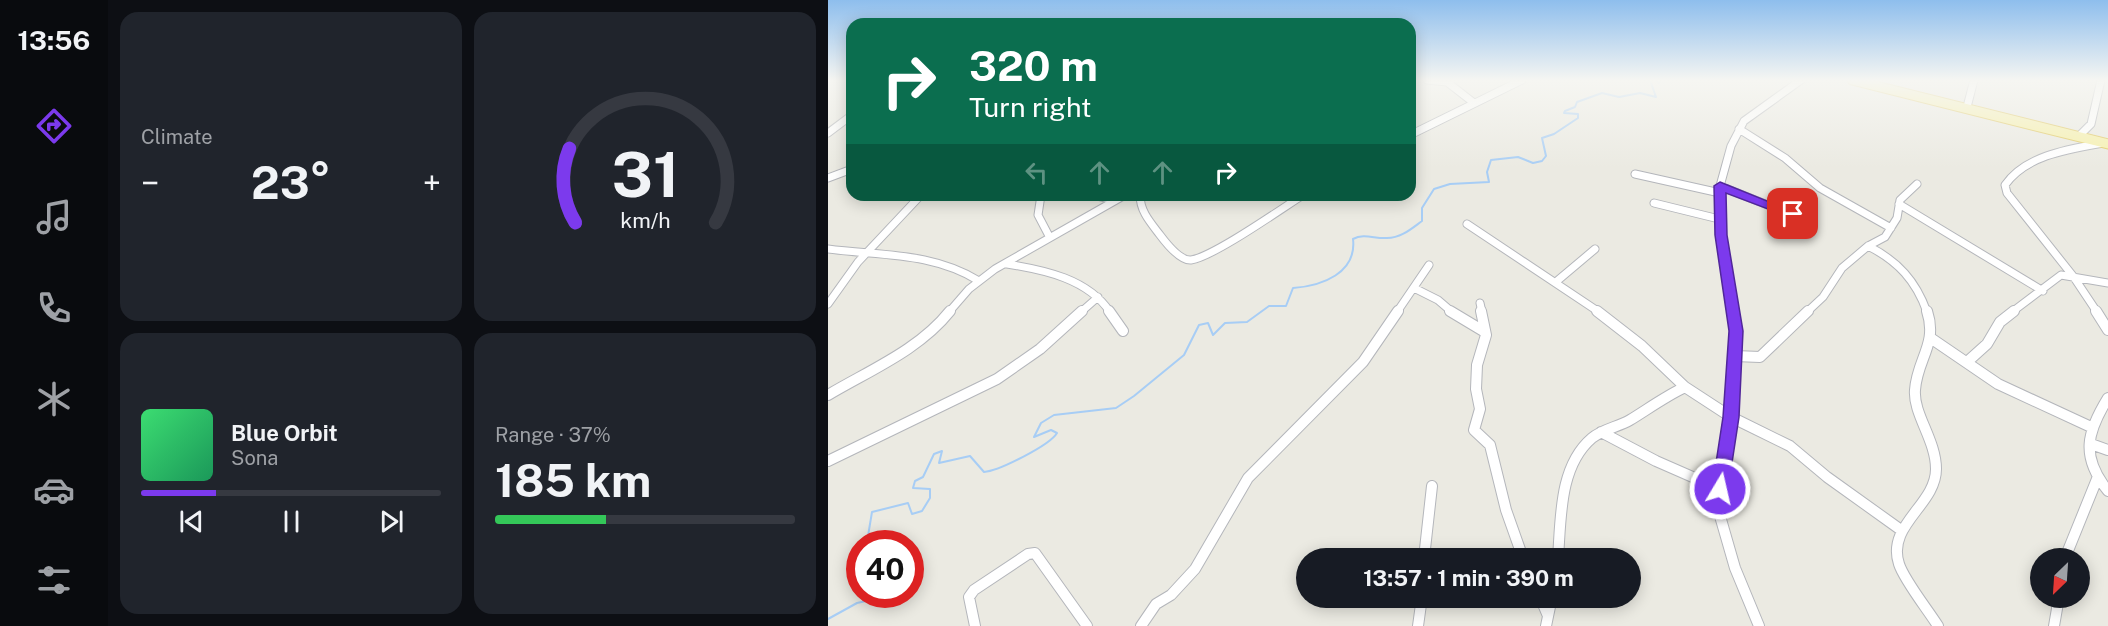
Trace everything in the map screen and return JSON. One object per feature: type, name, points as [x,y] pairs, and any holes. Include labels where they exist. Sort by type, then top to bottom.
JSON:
[{"type":"main road","points":[[1976,109],[2106,143]]},
{"type":"street","points":[[1416,132],[1462,109]]},
{"type":"street","points":[[1758,109],[1749,115],[1739,129],[1720,189],[1719,219],[1734,306],[1736,356],[1731,417],[1718,509],[1721,525],[1759,626]]},
{"type":"street","points":[[2079,136],[2091,124],[2094,109]]},
{"type":"street","points":[[828,134],[846,120]]},
{"type":"street","points":[[1739,129],[1785,158],[1820,188],[1891,228]]},
{"type":"street","points":[[2106,143],[2065,151],[2036,161],[2014,173],[2005,185],[2007,193],[2073,276],[2108,330]]},
{"type":"street","points":[[828,178],[846,171]]},
{"type":"street","points":[[1635,174],[1720,189],[1793,214]]},
{"type":"street","points":[[1736,356],[1760,357],[1823,297],[1842,268],[1868,246],[1885,237],[1891,228],[1902,197],[1917,184]]},
{"type":"street","points":[[828,304],[864,255],[915,201]]},
{"type":"street","points":[[1040,201],[1038,215],[1048,236]]},
{"type":"street","points":[[828,395],[921,339],[948,316],[959,299],[979,281],[1048,236],[1083,219],[1107,201]]},
{"type":"street","points":[[1140,201],[1140,207],[1164,242],[1184,258],[1191,260],[1222,246],[1291,201]]},
{"type":"street","points":[[1654,203],[1719,219]]},
{"type":"street","points":[[1899,204],[2043,291]]},
{"type":"street","points":[[1467,224],[1497,246],[1557,281],[1642,346],[1685,387],[1731,417],[1790,446],[1827,477],[1901,530]]},
{"type":"street","points":[[1868,246],[1890,258],[1901,268],[1930,315],[1932,339],[1914,387],[1916,403],[1931,442],[1936,469],[1934,481],[1918,508],[1901,530],[1897,555],[1899,564],[1938,626]]},
{"type":"street","points":[[828,249],[864,255],[921,257],[957,267],[979,281]]},
{"type":"street","points":[[1557,281],[1595,249]]},
{"type":"street","points":[[1006,264],[1037,269],[1072,282],[1098,297],[1123,332]]},
{"type":"street","points":[[1141,626],[1156,604],[1171,595],[1195,569],[1248,478],[1349,378],[1429,265]]},
{"type":"street","points":[[1966,362],[1988,344],[2000,322],[2061,275],[2108,283]]},
{"type":"street","points":[[1414,288],[1438,300],[1450,311],[1485,332]]},
{"type":"street","points":[[828,461],[906,425],[949,400],[997,379],[1040,349],[1098,297]]},
{"type":"street","points":[[1480,303],[1485,332],[1477,365],[1476,389],[1480,410],[1474,430],[1490,445],[1506,510],[1519,548]]},
{"type":"street","points":[[1932,339],[1998,384],[2091,427]]},
{"type":"street","points":[[1559,548],[1570,473],[1578,456],[1591,438],[1628,422],[1661,399],[1685,387]]},
{"type":"street","points":[[2108,398],[2091,427],[2092,459],[2097,479],[2108,491]]},
{"type":"street","points":[[1601,432],[1656,461],[1720,489]]},
{"type":"street","points":[[2091,444],[2108,450]]},
{"type":"street","points":[[2069,548],[2097,479]]},
{"type":"street","points":[[1425,548],[1432,486]]},
{"type":"street","points":[[975,626],[969,597],[974,590],[1028,554],[1035,553],[1084,625]]},
{"type":"street","points":[[1418,626],[1420,608]]},
{"type":"street","points":[[2054,626],[2057,608]]},
{"type":"waterway","points":[[869,530],[872,512],[908,503],[912,514],[922,511],[930,498],[930,489],[913,488],[915,481],[923,477],[934,454],[942,451],[939,463],[970,456],[984,472],[991,471],[1024,457],[1052,438],[1057,433],[1051,430],[1034,437],[1041,423],[1054,415],[1116,408],[1184,355],[1199,325],[1208,323],[1213,335],[1225,323],[1247,322],[1269,306],[1286,306],[1293,288],[1326,281],[1343,269],[1353,251],[1353,239],[1361,236],[1392,238],[1422,221],[1422,208],[1434,189],[1450,184],[1489,182],[1487,172],[1491,160],[1518,157],[1533,163],[1542,161],[1546,156],[1542,138],[1554,134],[1578,118],[1578,114],[1564,113],[1569,109]]},
{"type":"waterway","points":[[828,619],[848,608]]},
{"type":"route","points":[[1720,489],[1731,417],[1736,356],[1734,306],[1719,219],[1720,186],[1793,214]]}]
